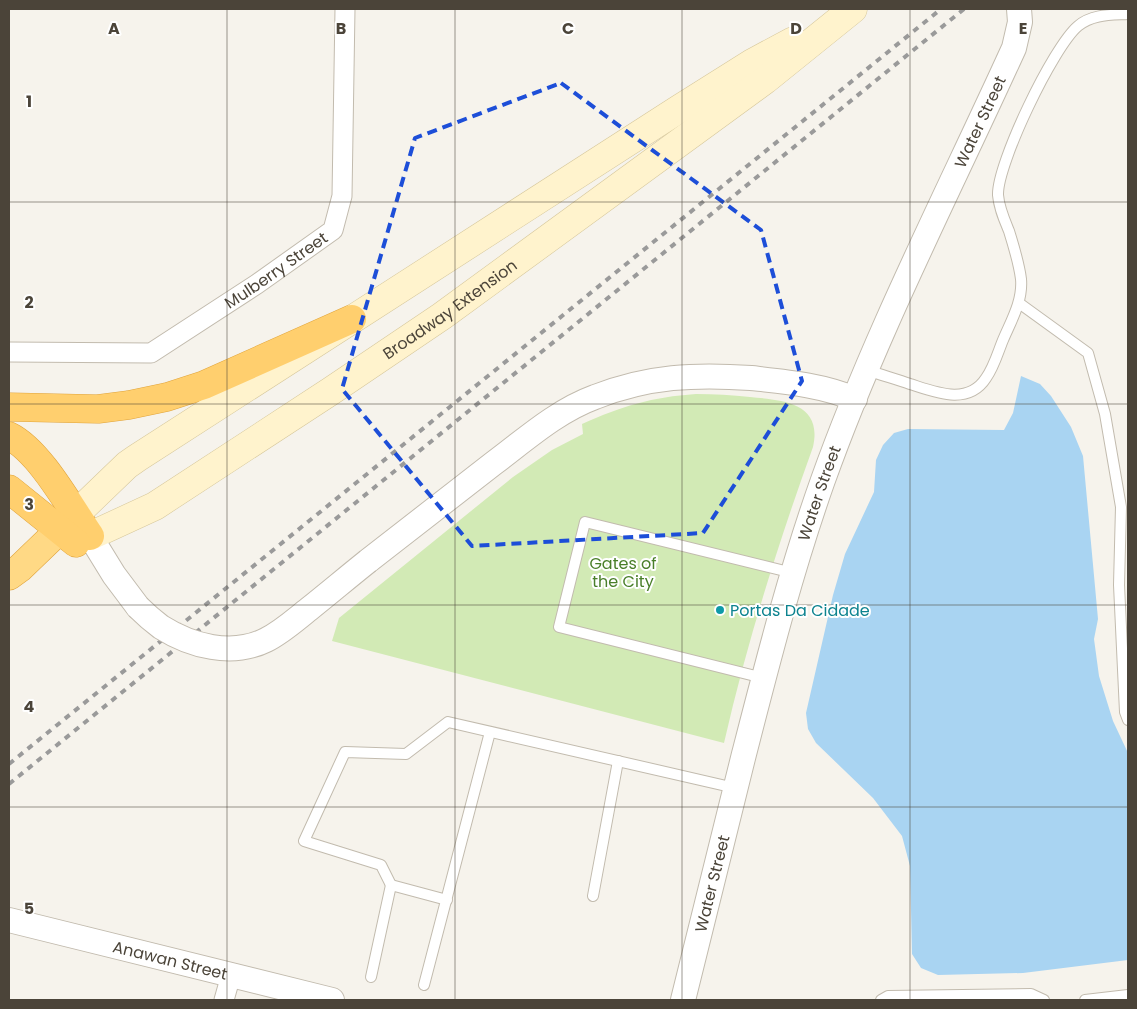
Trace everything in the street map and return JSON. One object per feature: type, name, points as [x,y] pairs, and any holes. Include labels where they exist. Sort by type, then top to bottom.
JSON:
[{"type":"highway","points":[[9,407],[98,409],[167,397],[204,384],[352,318]]},
{"type":"highway","points":[[9,436],[24,446],[35,457],[75,531]]},
{"type":"highway","points":[[9,489],[75,531]]},
{"type":"highway","name":"Broadway Extension","points":[[14,572],[75,531]]},
{"type":"main road","name":"Broadway Extension","points":[[75,531],[127,465],[352,318],[752,63],[853,9]]},
{"type":"main road","name":"Broadway Extension","points":[[75,531],[154,506],[323,396],[434,321],[765,80],[853,9]]},
{"type":"street","name":"Mulberry Street","points":[[9,352],[151,353],[257,284],[333,230],[342,196],[344,9]]},
{"type":"street","name":"Water Street","points":[[683,1000],[763,678],[793,573],[825,475],[867,370],[1014,48],[1020,22],[1019,9]]},
{"type":"street","points":[[75,531],[138,607],[160,626],[188,641],[220,648],[235,648],[264,641],[289,625],[537,430],[573,407],[594,397],[660,379],[681,376],[721,376],[812,385],[855,399]]},
{"type":"street","name":"Anawan Street","points":[[9,920],[332,1000]]},
{"type":"street","points":[[224,1000],[231,975]]},
{"type":"lane","points":[[867,370],[937,394],[960,394],[974,390],[986,378],[1019,303],[1021,282],[1019,266],[999,206],[998,194],[1002,168],[1034,93],[1057,52],[1070,34],[1078,25],[1091,18],[1128,14]]},
{"type":"lane","points":[[1019,303],[1088,353],[1105,414],[1121,507],[1119,585],[1125,712],[1128,720]]},
{"type":"lane","points":[[763,678],[559,627],[585,522],[793,573]]},
{"type":"lane","points":[[371,977],[391,886],[381,865],[304,841],[345,752],[406,754],[448,722],[735,788]]},
{"type":"lane","points":[[424,985],[490,732]]},
{"type":"lane","points":[[593,896],[618,761]]},
{"type":"lane","points":[[391,886],[446,900]]},
{"type":"lane","points":[[881,1000],[888,996],[1031,994],[1044,1000]]},
{"type":"lane","points":[[1086,1000],[1128,994]]},
{"type":"highlighted area","points":[[561,83],[761,230],[802,381],[703,533],[472,546],[342,389],[415,138]]},
{"type":"green space","name":"Gates of the City","points":[[696,394],[743,396],[787,402],[806,412],[812,421],[814,432],[813,447],[753,631],[724,743],[332,641],[339,618],[513,477],[552,450],[583,434],[582,424],[638,403],[665,397]]},
{"type":"water","points":[[1021,376],[1040,384],[1051,396],[1071,427],[1083,456],[1098,619],[1094,639],[1099,676],[1113,721],[1128,753],[1128,960],[1023,973],[938,975],[921,968],[912,954],[910,866],[902,836],[873,798],[816,743],[808,729],[806,713],[833,595],[845,554],[874,492],[876,460],[883,445],[894,433],[908,429],[1004,430],[1013,413]]},
{"type":"railway","points":[[9,764],[941,9]]},
{"type":"railway","points":[[9,784],[964,9]]},
{"type":"place","name":"Portas Da Cidade","points":[[720,610]]}]
